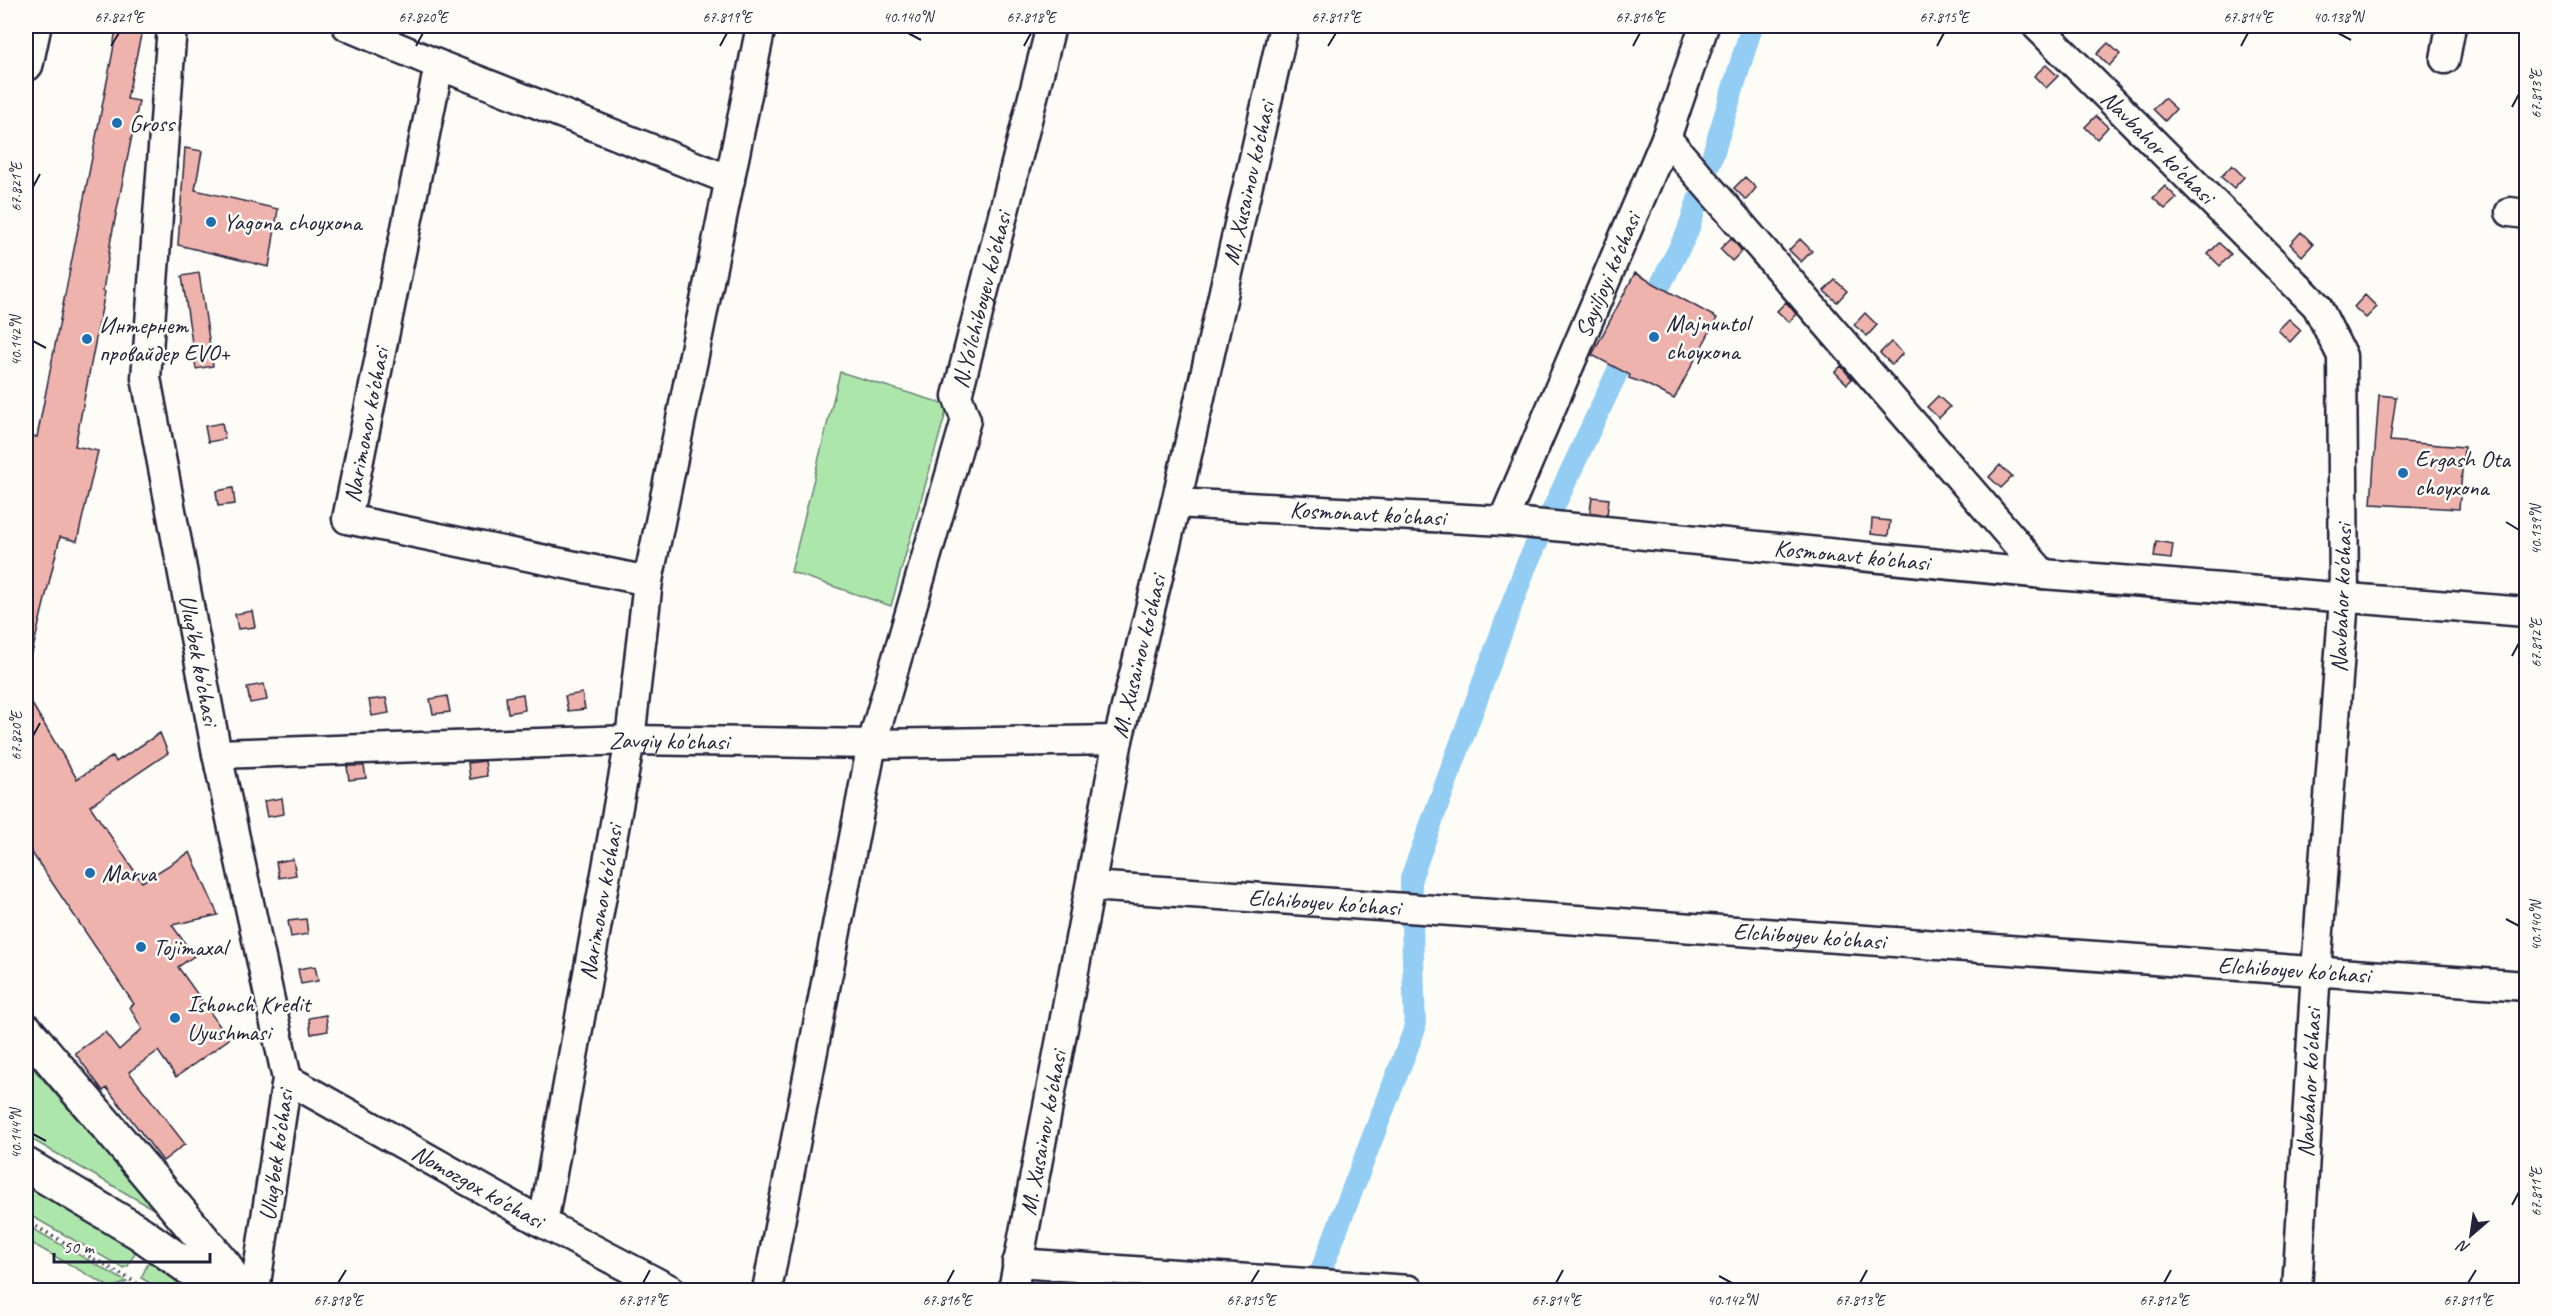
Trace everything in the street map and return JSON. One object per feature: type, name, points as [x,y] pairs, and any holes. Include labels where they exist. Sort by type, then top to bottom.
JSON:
[{"type":"main road","points":[[26,64],[34,26]]},
{"type":"main road","points":[[26,1030],[225,1266],[238,1290]]},
{"type":"main road","points":[[26,1165],[140,1233],[220,1290]]},
{"type":"street","name":"Ulug'bek ko'chasi","points":[[172,26],[146,378],[217,754],[287,1079],[255,1290]]},
{"type":"street","points":[[347,26],[439,65],[730,180]]},
{"type":"street","name":"Narimonov ko'chasi","points":[[543,1223],[630,740],[648,581],[761,26]]},
{"type":"street","name":"N.Yo'lchiboyev ko'chasi","points":[[872,744],[966,420],[957,396],[1051,26]]},
{"type":"street","name":"M. Xusainov ko'chasi","points":[[1013,1290],[1118,740],[1176,503],[1284,26]]},
{"type":"street","name":"Sayiljoyi ko'chasi","points":[[1504,522],[1666,138],[1704,26]]},
{"type":"street","name":"Navbahor ko'chasi","points":[[2037,26],[2317,306],[2342,356],[2344,599],[2316,970],[2297,1290]]},
{"type":"street","points":[[2445,58],[2451,26]]},
{"type":"street","name":"Narimonov ko'chasi","points":[[439,65],[347,519],[648,581]]},
{"type":"street","points":[[1666,138],[2043,574]]},
{"type":"street","name":"Kosmonavt ko'chasi","points":[[1176,503],[1504,522],[2043,574],[2526,612]]},
{"type":"street","name":"Zavqiy ko'chasi","points":[[217,754],[630,740],[872,744],[1118,740]]},
{"type":"street","points":[[767,1290],[872,744]]},
{"type":"street","name":"Elchiboyev ko'chasi","points":[[1091,886],[2526,986]]},
{"type":"street","name":"Nomozgox ko'chasi","points":[[287,1079],[543,1223],[671,1290]]},
{"type":"street","points":[[1017,1263],[1409,1290]]},
{"type":"path","points":[[26,1221],[149,1290]]},
{"type":"green space","points":[[840,372],[948,405],[891,606],[791,572]]},
{"type":"green space","points":[[26,1060],[157,1211],[26,1136]]},
{"type":"green space","points":[[26,1178],[139,1245],[128,1266],[123,1268],[26,1213]]},
{"type":"green space","points":[[26,1225],[127,1282],[111,1288],[26,1240]]},
{"type":"green space","points":[[153,1253],[196,1290],[162,1290],[141,1278]]},
{"type":"building","points":[[116,26],[143,26],[127,99],[139,101],[111,239],[103,291],[105,292],[75,446],[98,451],[77,541],[60,537],[32,653],[26,652],[26,468],[33,436],[37,437]]},
{"type":"building","points":[[2108,43],[2120,54],[2109,66],[2097,54]]},
{"type":"building","points":[[2046,65],[2058,76],[2046,88],[2034,76]]},
{"type":"building","points":[[2164,98],[2176,109],[2165,121],[2153,109]]},
{"type":"building","points":[[2096,116],[2108,127],[2097,139],[2085,127]]},
{"type":"building","points":[[185,148],[202,151],[195,190],[278,209],[269,267],[178,245]]},
{"type":"building","points":[[2232,165],[2244,177],[2234,188],[2221,177]]},
{"type":"building","points":[[1745,177],[1756,188],[1746,200],[1734,188]]},
{"type":"building","points":[[2165,186],[2177,198],[2165,209],[2153,198]]},
{"type":"building","points":[[2301,232],[2313,244],[2302,256],[2290,244]]},
{"type":"building","points":[[1731,238],[1742,251],[1732,261],[1720,249]]},
{"type":"building","points":[[1800,239],[1812,251],[1801,262],[1789,250]]},
{"type":"building","points":[[2219,243],[2231,254],[2220,266],[2208,254]]},
{"type":"building","points":[[199,273],[213,366],[196,369],[182,276]]},
{"type":"building","points":[[1635,273],[1717,318],[1674,399],[1629,378],[1630,375],[1592,355]]},
{"type":"building","points":[[1835,280],[1847,291],[1837,302],[1824,291]]},
{"type":"building","points":[[2365,295],[2377,307],[2366,318],[2354,307]]},
{"type":"building","points":[[1786,302],[1796,314],[1789,322],[1777,311]]},
{"type":"building","points":[[1865,313],[1877,325],[1867,336],[1854,325]]},
{"type":"building","points":[[2289,319],[2301,330],[2290,342],[2278,330]]},
{"type":"building","points":[[1891,342],[1903,353],[1892,365],[1880,353]]},
{"type":"building","points":[[1841,366],[1852,379],[1847,384],[1835,372]]},
{"type":"building","points":[[2379,395],[2396,397],[2390,441],[2464,447],[2459,509],[2371,504]]},
{"type":"building","points":[[1938,396],[1950,407],[1939,418],[1927,407]]},
{"type":"building","points":[[222,423],[225,439],[208,442],[205,426]]},
{"type":"building","points":[[2000,465],[2012,477],[2001,488],[1989,477]]},
{"type":"building","points":[[233,488],[235,504],[218,506],[216,491]]},
{"type":"building","points":[[1592,497],[1609,499],[1607,515],[1590,512]]},
{"type":"building","points":[[1872,519],[1890,521],[1888,536],[1871,534]]},
{"type":"building","points":[[2156,541],[2173,544],[2171,559],[2154,557]]},
{"type":"building","points":[[252,611],[255,627],[238,629],[235,614]]},
{"type":"building","points":[[264,684],[267,700],[250,703],[247,687]]},
{"type":"building","points":[[582,693],[585,709],[568,711],[565,696]]},
{"type":"building","points":[[26,694],[77,779],[113,756],[116,762],[160,733],[168,753],[90,806],[142,882],[190,852],[218,915],[172,925],[194,956],[178,967],[229,1039],[176,1077],[158,1051],[129,1072],[185,1144],[163,1161],[107,1088],[103,1091],[75,1053],[105,1032],[119,1050],[142,1029],[130,1007],[134,1004],[26,844]]},
{"type":"building","points":[[523,694],[525,710],[508,713],[506,697]]},
{"type":"building","points":[[447,696],[450,712],[433,714],[430,699]]},
{"type":"building","points":[[386,698],[389,713],[372,716],[369,700]]},
{"type":"building","points":[[485,761],[487,776],[470,779],[468,763]]},
{"type":"building","points":[[347,766],[364,766],[366,778],[349,780]]},
{"type":"building","points":[[282,798],[284,814],[267,817],[264,801]]},
{"type":"building","points":[[293,859],[296,875],[279,878],[276,862]]},
{"type":"building","points":[[306,919],[308,934],[291,937],[288,921]]},
{"type":"building","points":[[315,966],[318,981],[301,984],[298,969]]},
{"type":"building","points":[[326,1015],[328,1031],[311,1034],[309,1018]]},
{"type":"waterway","points":[[1710,164],[1752,26]]},
{"type":"waterway","points":[[1646,313],[1687,233],[1698,200]]},
{"type":"waterway","points":[[1411,891],[1411,878],[1526,566],[1631,343]]},
{"type":"waterway","points":[[1322,1268],[1415,1028],[1412,925]]},
{"type":"place","name":"Gross","points":[[117,123]]},
{"type":"place","name":"Yagona choyxona","points":[[211,222]]},
{"type":"place","name":"Majnuntol choyxona","points":[[1654,337]]},
{"type":"place","name":"Интернет провайдер EVO+","points":[[87,339]]},
{"type":"place","name":"Ergash Ota choyxona","points":[[2403,473]]},
{"type":"place","name":"Marva","points":[[90,873]]},
{"type":"place","name":"Tojimaxal","points":[[141,947]]},
{"type":"place","name":"Ishonch Kredit Uyushmasi","points":[[175,1018]]}]
